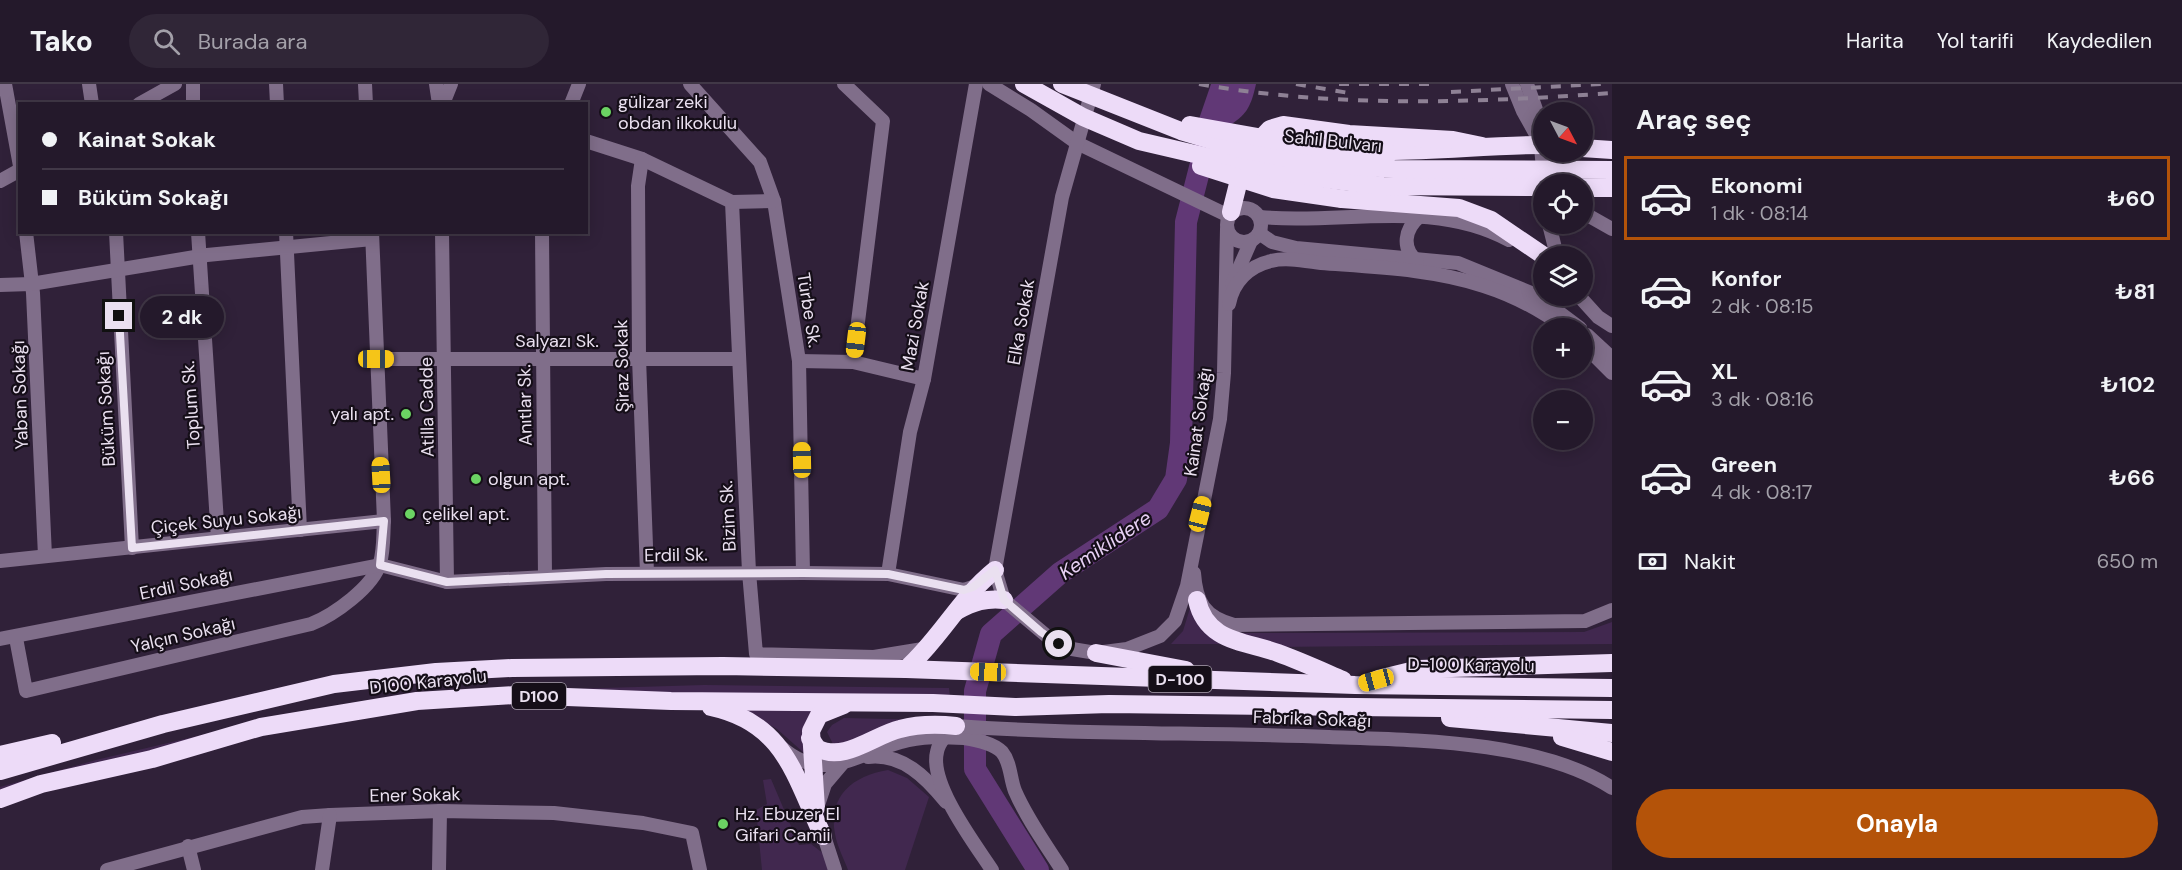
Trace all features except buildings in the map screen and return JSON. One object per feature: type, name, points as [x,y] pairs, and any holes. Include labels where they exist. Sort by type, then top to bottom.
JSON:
[{"type":"highway","points":[[1024,84],[1083,117],[1164,154],[1273,189],[1342,199],[1460,208],[1491,220],[1533,250]]},
{"type":"highway","name":"Sahil Bulvarı","points":[[1062,84],[1149,119],[1245,150],[1335,165],[1394,169],[1612,170]]},
{"type":"highway","points":[[1149,119],[1325,149],[1445,151],[1482,146]]},
{"type":"highway","points":[[1226,216],[1241,172],[1255,145],[1270,129],[1283,125],[1349,134],[1453,140],[1482,146],[1533,150]]},
{"type":"highway","points":[[1139,141],[1276,173],[1315,179],[1383,186],[1533,186]]},
{"type":"highway","points":[[1593,149],[1612,150]]},
{"type":"highway","points":[[1593,188],[1612,188]]},
{"type":"highway","points":[[906,669],[929,648],[973,587],[995,570]]},
{"type":"highway","points":[[955,612],[970,603],[989,598],[1004,600]]},
{"type":"highway","points":[[1197,600],[1204,620],[1222,635],[1276,652],[1355,685],[1419,669],[1563,662],[1612,663]]},
{"type":"highway","points":[[1096,652],[1244,681]]},
{"type":"highway","points":[[1563,662],[1612,656]]},
{"type":"highway","name":"D100 Karayolu","points":[[0,771],[163,724],[334,684],[436,672],[512,668],[676,666],[906,669],[1006,673]]},
{"type":"highway","name":"D-100 Karayolu","points":[[1006,673],[1355,685],[1612,688]]},
{"type":"highway","name":"D100 Karayolu","points":[[0,799],[40,784],[152,759],[261,727],[417,701],[514,695],[671,701],[933,703],[1015,707]]},
{"type":"highway","points":[[671,701],[709,706],[736,714],[754,724],[780,746],[823,836]]},
{"type":"highway","points":[[823,836],[814,798],[811,763],[810,738],[814,722],[819,715],[835,707],[848,704],[910,703]]},
{"type":"highway","name":"D-100","points":[[1015,707],[1109,704],[1612,710]]},
{"type":"highway","points":[[1356,706],[1528,727],[1612,733]]},
{"type":"highway","points":[[0,755],[60,741],[163,724]]},
{"type":"highway","points":[[810,738],[822,751],[837,753],[909,727],[950,732]]},
{"type":"highway","points":[[1528,727],[1612,752]]},
{"type":"street","points":[[5,84],[18,157]]},
{"type":"street","points":[[89,84],[92,102]]},
{"type":"street","points":[[144,102],[175,84]]},
{"type":"street","points":[[193,84],[194,102]]},
{"type":"street","points":[[276,84],[277,102]]},
{"type":"street","points":[[365,84],[366,102]]},
{"type":"street","points":[[436,84],[438,102]]},
{"type":"street","points":[[444,102],[451,84]]},
{"type":"street","points":[[572,102],[579,84]]},
{"type":"street","name":"Türbe Sk.","points":[[690,84],[760,162],[774,201],[799,361],[803,573]]},
{"type":"street","points":[[844,84],[883,121],[853,362]]},
{"type":"street","name":"Mazi Sokak","points":[[888,574],[910,432],[924,379],[976,84]]},
{"type":"street","points":[[989,84],[1077,143],[1226,216],[1233,239],[1255,237],[1296,248],[1458,263],[1536,295],[1566,318]]},
{"type":"street","name":"Elka Sokak","points":[[995,570],[1062,197],[1094,84]]},
{"type":"street","points":[[1512,84],[1533,131]]},
{"type":"street","points":[[1527,84],[1534,102]]},
{"type":"street","points":[[588,142],[642,159],[732,202],[774,201]]},
{"type":"street","name":"Şiraz Sokak","points":[[642,159],[638,186],[639,358],[647,573]]},
{"type":"street","points":[[0,181],[18,169]]},
{"type":"street","name":"Bizim Sk.","points":[[732,202],[749,572],[756,654],[874,657],[929,648]]},
{"type":"street","points":[[1226,216],[1247,207],[1260,217],[1419,217],[1464,222],[1483,228],[1533,253]]},
{"type":"street","points":[[1225,324],[1226,216]]},
{"type":"street","points":[[1225,324],[1229,290],[1255,237],[1260,217]]},
{"type":"street","points":[[1417,261],[1408,250],[1406,239],[1409,229],[1419,217]]},
{"type":"street","points":[[1593,218],[1612,229]]},
{"type":"street","name":"Yaban Sokağı","points":[[26,234],[33,293],[45,556]]},
{"type":"street","name":"Büküm Sokağı","points":[[116,234],[132,548]]},
{"type":"street","name":"Toplum Sk.","points":[[198,234],[218,538]]},
{"type":"street","points":[[286,234],[300,530]]},
{"type":"street","name":"Atilla Cadde","points":[[442,234],[447,582]]},
{"type":"street","name":"Anıtlar Sk.","points":[[542,234],[545,577]]},
{"type":"street","points":[[0,285],[31,284],[199,257],[372,236],[384,521],[380,565]]},
{"type":"street","points":[[1225,324],[1230,297],[1243,276],[1262,264],[1287,260],[1366,267],[1466,281],[1517,299],[1548,318]]},
{"type":"street","points":[[1588,306],[1598,317],[1612,326]]},
{"type":"street","name":"Kainat Sokağı","points":[[1193,558],[1220,419],[1225,324]]},
{"type":"street","points":[[1593,341],[1612,358]]},
{"type":"street","points":[[1593,354],[1612,373]]},
{"type":"street","name":"Salyazı Sk.","points":[[376,359],[739,359]]},
{"type":"street","points":[[799,361],[853,362],[924,379]]},
{"type":"street","name":"Çiçek Suyu Sokağı","points":[[0,561],[384,521]]},
{"type":"street","points":[[995,570],[1004,600],[1041,632],[1072,649],[1096,652],[1127,649],[1154,640],[1166,631],[1182,606],[1193,558]]},
{"type":"street","points":[[1193,558],[1197,600],[1222,622],[1245,626],[1585,621],[1612,610]]},
{"type":"street","name":"Erdil Sk.","points":[[380,565],[447,582],[647,573],[749,572],[888,574],[964,590],[973,587]]},
{"type":"street","name":"Yalçın Sokağı","points":[[16,638],[26,691],[317,621],[334,614],[350,601],[380,565]]},
{"type":"street","name":"Erdil Sokağı","points":[[0,639],[16,638],[380,565]]},
{"type":"street","points":[[999,750],[1009,729]]},
{"type":"street","name":"Fabrika Sokağı","points":[[950,732],[1009,729],[1447,742],[1551,762],[1612,788]]},
{"type":"street","points":[[780,746],[793,756],[811,763],[842,764],[903,741],[950,732],[977,740],[999,750],[1007,760],[1018,797],[1062,870]]},
{"type":"street","points":[[950,732],[937,752],[936,764],[954,814]]},
{"type":"street","points":[[863,757],[887,757],[909,766],[929,783],[954,814],[992,870]]},
{"type":"street","points":[[835,870],[823,836],[819,806],[821,792],[842,764]]},
{"type":"street","points":[[439,870],[440,811]]},
{"type":"street","name":"Ener Sokak","points":[[107,870],[188,846],[302,817],[440,811],[554,813],[643,823],[692,833],[700,870]]},
{"type":"street","points":[[322,870],[330,815]]},
{"type":"street","points":[[188,846],[194,870]]},
{"type":"shaded area","points":[[1211,84],[1256,84],[1247,110],[1239,119],[1226,127],[1199,119]]},
{"type":"shaded area","points":[[1194,595],[1228,644],[1171,644],[1183,631]]},
{"type":"shaded area","points":[[1612,622],[1612,644],[1269,647],[1229,633],[1584,632]]},
{"type":"shaded area","points":[[704,685],[949,688],[950,697],[675,695],[538,699],[401,711],[249,737],[0,797],[0,787],[96,760],[210,733],[537,690]]},
{"type":"shaded area","points":[[737,706],[832,707],[823,713],[812,760],[777,729]]},
{"type":"shaded area","points":[[844,718],[934,720],[835,748],[827,732],[832,725]]},
{"type":"shaded area","points":[[888,770],[907,778],[929,797],[905,870],[848,870],[835,834],[835,808],[839,798],[854,783],[864,777]]},
{"type":"shaded area","points":[[771,779],[799,845],[811,844],[824,854],[830,870],[762,870],[756,810],[767,804],[763,780]]},
{"type":"waterway","name":"Kemiklidere","points":[[1038,870],[975,769],[975,691],[991,634],[1060,573],[1158,509],[1176,479],[1181,443],[1186,222],[1206,144]]},
{"type":"railway","points":[[1199,84],[1250,92],[1353,100],[1456,101],[1612,93]]},
{"type":"railway","points":[[1296,84],[1349,93]]},
{"type":"railway","points":[[1339,84],[1433,84]]},
{"type":"railway","points":[[1451,92],[1601,84]]},
{"type":"place","name":"gülizar zeki obdan ilkokulu","points":[[606,112]]},
{"type":"place","name":"yalı apt.","points":[[406,414]]},
{"type":"place","name":"olgun apt.","points":[[476,479]]},
{"type":"place","name":"çelikel apt.","points":[[410,514]]},
{"type":"place","name":"Hz. Ebuzer El Gifari Camii","points":[[723,824]]},
{"type":"route","points":[[119,316],[132,548],[384,521],[380,565],[447,582],[606,574],[749,572],[888,574],[964,590],[973,587],[995,570],[1004,600],[1041,632],[1059,644]]}]
